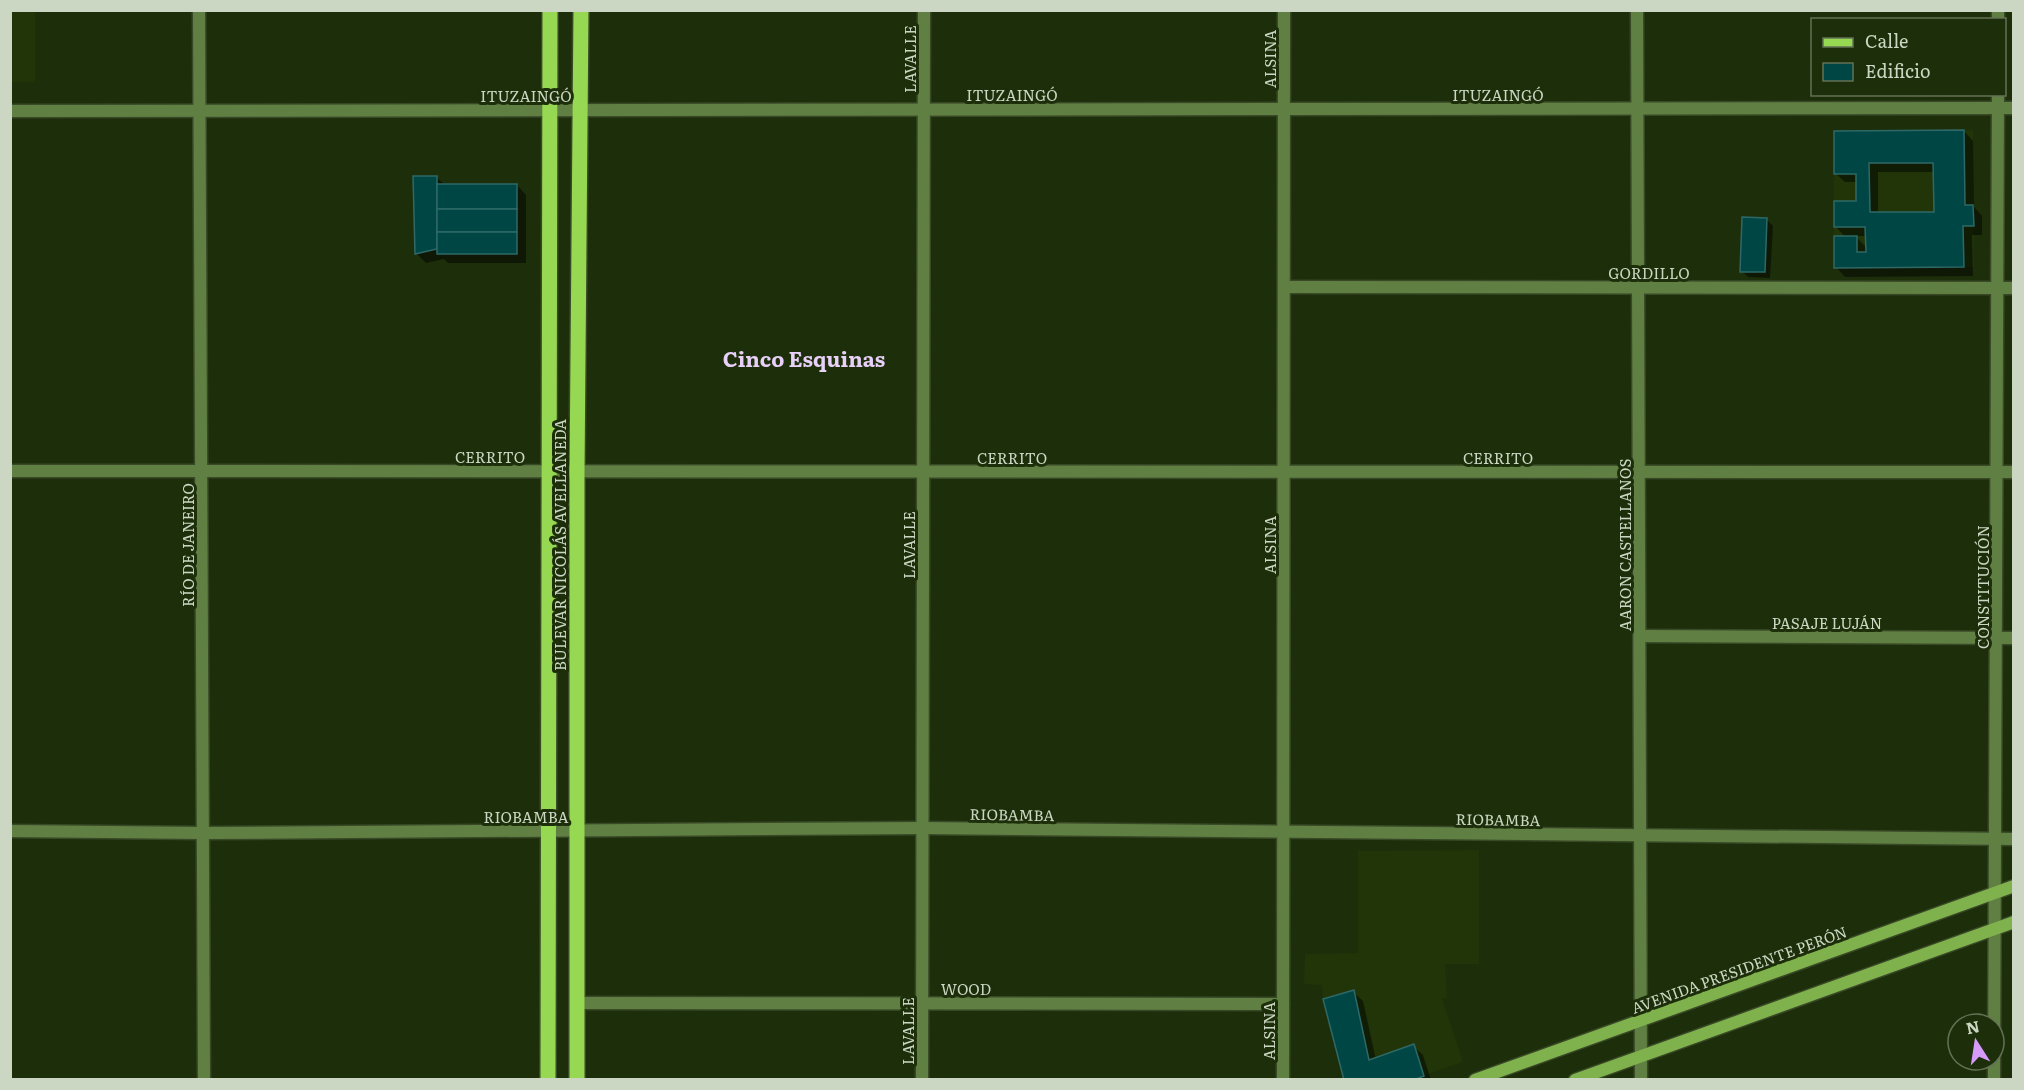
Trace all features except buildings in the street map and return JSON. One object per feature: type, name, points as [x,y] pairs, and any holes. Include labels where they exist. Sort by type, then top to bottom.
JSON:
[{"type":"main road","name":"BULEVAR NICOLÁS AVELLANEDA","points":[[548,1080],[550,10]]},
{"type":"main road","name":"BULEVAR NICOLÁS AVELLANEDA","points":[[577,1080],[576,472],[581,10]]},
{"type":"main road","name":"AVENIDA PRESIDENTE PERÓN","points":[[1475,1080],[2013,886]]},
{"type":"main road","points":[[1575,1080],[2013,922]]},
{"type":"street","name":"RÍO DE JANEIRO","points":[[199,10],[204,1080]]},
{"type":"street","name":"LAVALLE","points":[[922,1080],[924,10]]},
{"type":"street","name":"ALSINA","points":[[1283,1080],[1284,10]]},
{"type":"street","name":"AARON CASTELLANOS","points":[[1637,10],[1641,1080]]},
{"type":"street","name":"CONSTITUCIÓN","points":[[1994,1080],[1998,96]]},
{"type":"street","name":"ITUZAINGÓ","points":[[10,111],[2013,108]]},
{"type":"street","name":"GORDILLO","points":[[1284,287],[2013,288]]},
{"type":"street","name":"CERRITO","points":[[10,471],[2013,472]]},
{"type":"street","name":"PASAJE LUJÁN","points":[[1640,636],[2013,638]]},
{"type":"street","name":"RIOBAMBA","points":[[10,831],[203,833],[922,828],[2013,839]]},
{"type":"street","name":"WOOD","points":[[577,1003],[1283,1004]]},
{"type":"shaded area","points":[[12,11],[35,11],[35,82],[12,82]]},
{"type":"shaded area","points":[[1973,130],[1974,267],[1834,268],[1834,131]]},
{"type":"shaded area","points":[[1479,850],[1479,964],[1445,964],[1447,998],[1442,999],[1463,1062],[1413,1079],[1344,1079],[1323,999],[1322,985],[1304,984],[1305,954],[1358,953],[1358,851]]},
{"type":"district","name":"Cinco Esquinas","points":[[804,357]]}]
